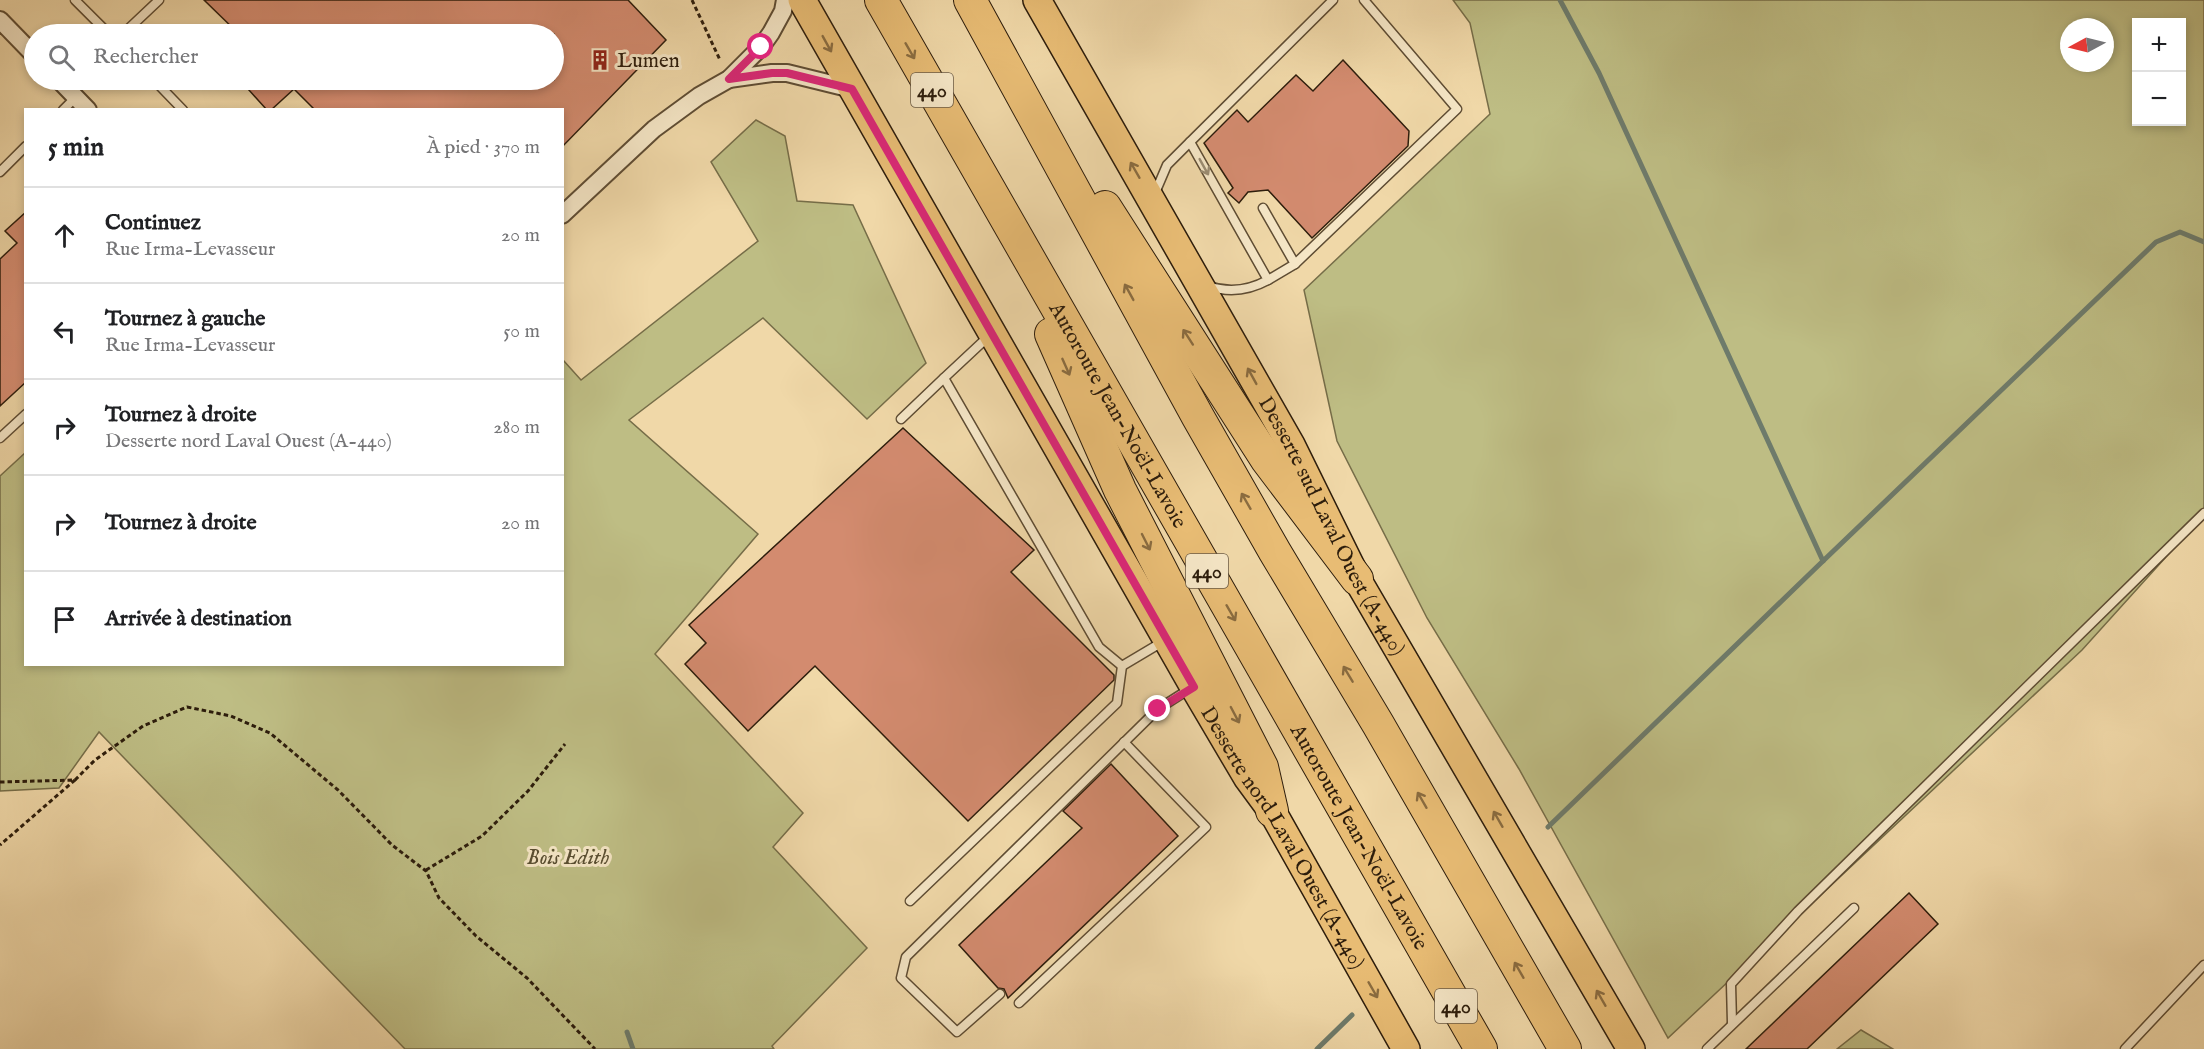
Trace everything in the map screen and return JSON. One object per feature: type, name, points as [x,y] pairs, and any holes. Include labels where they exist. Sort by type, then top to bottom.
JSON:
[{"type":"highway","name":"Autoroute Jean-Noël-Lavoie","points":[[881,0],[1480,1049]]},
{"type":"highway","points":[[970,0],[1267,460],[1358,579]]},
{"type":"highway","points":[[970,0],[1204,428],[1565,1049]]},
{"type":"highway","points":[[983,179],[1120,490],[1262,767],[1272,811]]},
{"type":"main road","name":"Desserte nord Laval Ouest (A-440)","points":[[802,0],[1194,687],[1247,777],[1272,811],[1406,1049]]},
{"type":"main road","name":"Desserte sud Laval Ouest (A-440)","points":[[1037,0],[1292,445],[1358,579],[1630,1049]]},
{"type":"street","points":[[564,213],[654,129],[699,96],[729,79],[761,47],[771,33],[783,11],[785,0]]},
{"type":"street","points":[[0,20],[24,45]]},
{"type":"street","points":[[729,79],[787,73],[852,89]]},
{"type":"street","points":[[69,90],[86,108]]},
{"type":"lane","points":[[75,0],[99,24]]},
{"type":"lane","points":[[134,24],[159,0]]},
{"type":"lane","points":[[1153,202],[1159,180],[1167,165],[1333,0]]},
{"type":"lane","points":[[1199,282],[1216,288],[1239,291],[1258,286],[1295,264],[1457,109],[1364,0]]},
{"type":"lane","points":[[164,90],[181,108]]},
{"type":"lane","points":[[65,108],[76,97]]},
{"type":"lane","points":[[1190,142],[1268,280]]},
{"type":"lane","points":[[0,172],[24,149]]},
{"type":"lane","points":[[1263,208],[1295,264]]},
{"type":"lane","points":[[901,419],[992,333]]},
{"type":"lane","points":[[944,378],[1099,647],[1122,666]]},
{"type":"lane","points":[[0,438],[24,416]]},
{"type":"lane","points":[[1732,1023],[1731,984],[1790,919],[2204,513]]},
{"type":"lane","points":[[1122,666],[1167,639]]},
{"type":"lane","points":[[910,901],[1117,703],[1122,666]]},
{"type":"lane","points":[[1000,994],[957,1032],[901,978],[906,957],[1158,709],[1194,687]]},
{"type":"lane","points":[[1019,1003],[1206,827],[1124,742]]},
{"type":"lane","points":[[1707,1049],[1854,908]]},
{"type":"lane","points":[[2124,1049],[2204,966]]},
{"type":"path","points":[[692,0],[720,60]]},
{"type":"path","points":[[0,845],[95,760],[143,726],[187,707],[231,716],[270,733],[338,790],[392,845],[426,871],[439,898],[476,936],[527,978],[595,1049]]},
{"type":"path","points":[[426,871],[482,836],[528,790],[565,744]]},
{"type":"path","points":[[0,782],[75,780]]},
{"type":"green space","points":[[1453,0],[2204,0],[2204,515],[2082,650],[1668,1038],[1519,769],[1427,618],[1337,441],[1304,290],[1490,114],[1470,23]]},
{"type":"green space","name":"Bois Edith","points":[[756,120],[785,136],[797,201],[853,205],[926,363],[867,419],[763,318],[629,420],[758,534],[655,654],[803,813],[773,847],[867,948],[772,1046],[774,1049],[405,1049],[99,732],[59,788],[0,791],[0,476],[24,454],[24,666],[564,666],[564,361],[581,380],[758,241],[711,162]]},
{"type":"green space","points":[[1861,1030],[1893,1049],[1837,1049]]},
{"type":"building","name":"Lumen","points":[[204,0],[628,0],[666,40],[564,145],[564,108],[313,108],[295,90],[564,90],[564,24],[229,24]]},
{"type":"building","points":[[1343,60],[1409,131],[1408,146],[1312,238],[1268,190],[1248,192],[1239,203],[1228,193],[1233,188],[1204,143],[1237,110],[1248,122],[1296,75],[1313,91]]},
{"type":"building","name":"Lumen","points":[[249,90],[293,90],[273,108],[265,108]]},
{"type":"building","points":[[24,214],[24,384],[0,406],[0,259],[17,243],[5,231]]},
{"type":"building","points":[[903,428],[1034,550],[1011,572],[1114,675],[1114,680],[968,821],[815,666],[748,731],[685,664],[706,643],[689,625]]},
{"type":"building","points":[[1111,764],[1178,836],[1008,998],[1004,989],[998,988],[959,945],[1082,828],[1063,811]]},
{"type":"building","points":[[1909,893],[1938,924],[1807,1049],[1746,1049]]},
{"type":"waterway","points":[[1560,0],[1599,73],[1823,561]]},
{"type":"waterway","points":[[1548,827],[2156,242],[2180,232],[2204,242]]},
{"type":"waterway","points":[[1317,1049],[1352,1015]]},
{"type":"waterway","points":[[627,1032],[633,1049]]},
{"type":"place","name":"Lumen","points":[[600,60]]},
{"type":"route","points":[[761,47],[729,79],[787,73],[852,89],[1194,687],[1177,695],[1158,709]]}]
